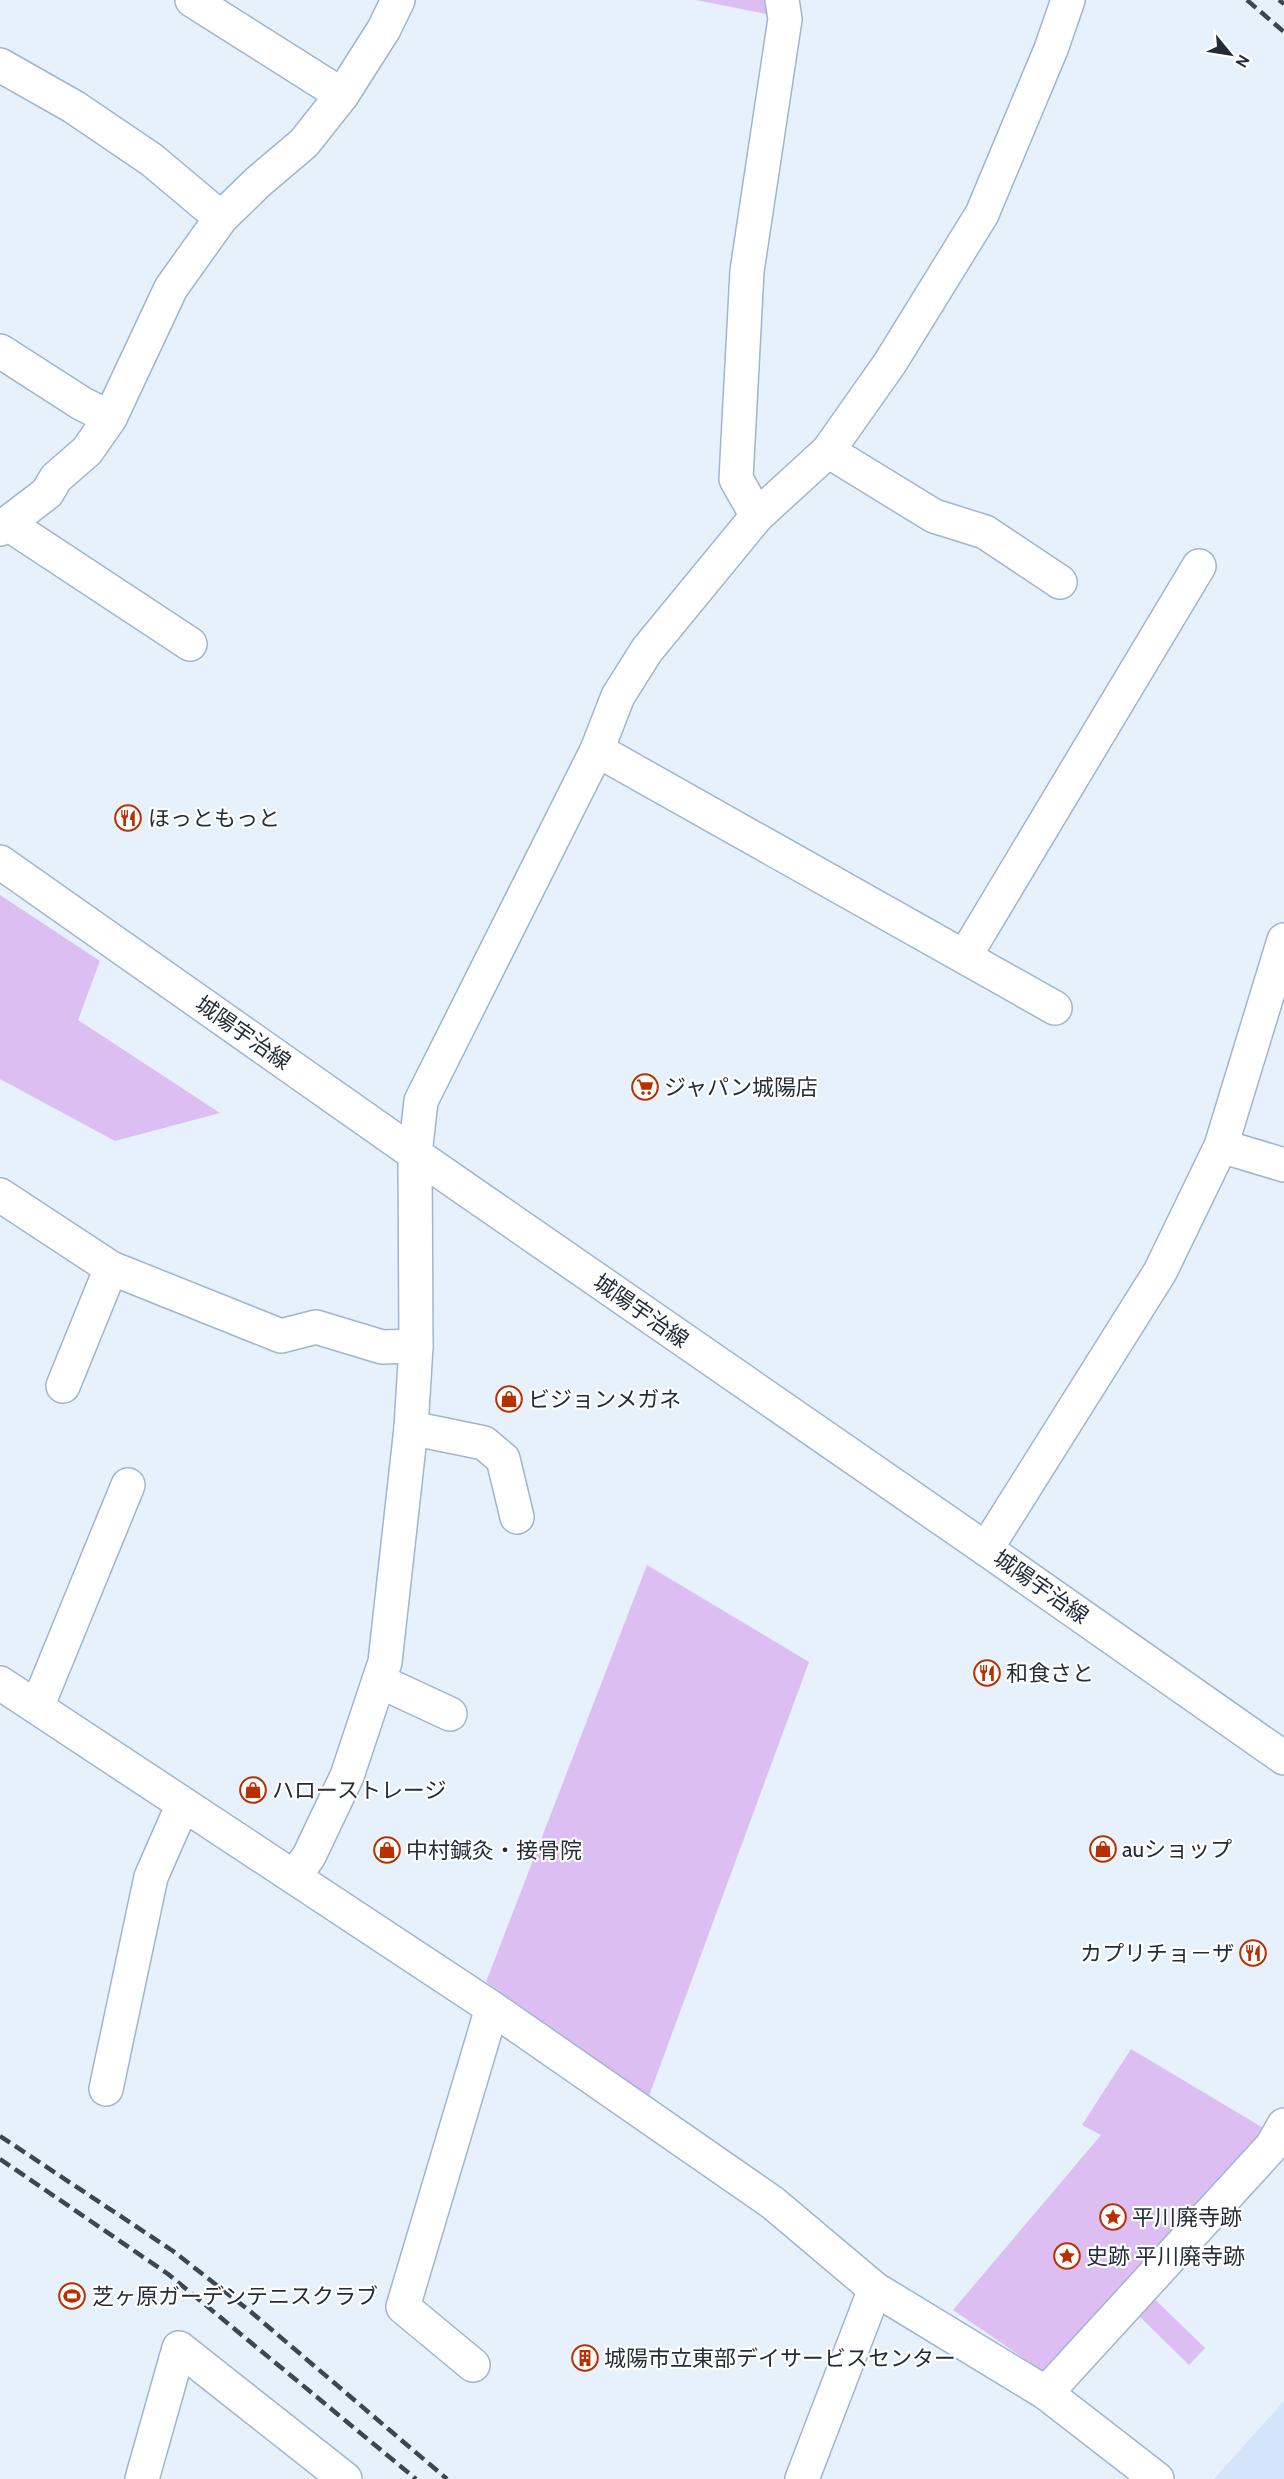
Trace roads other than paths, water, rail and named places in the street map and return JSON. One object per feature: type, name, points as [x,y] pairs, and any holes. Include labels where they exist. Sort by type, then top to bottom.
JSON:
[{"type":"street","points":[[192,0],[342,95]]},
{"type":"street","points":[[190,644],[4,527],[47,493],[56,478],[87,452],[110,418],[171,288],[221,218],[258,182],[304,143],[342,95],[384,29],[398,0]]},
{"type":"street","points":[[757,516],[736,479],[747,271],[785,19],[782,0]]},
{"type":"street","points":[[294,1877],[309,1856],[347,1776],[385,1662],[411,1428],[416,1346],[415,1154],[421,1101],[597,750],[618,696],[647,650],[757,516],[828,451],[890,363],[982,214],[1051,49],[1068,0]]},
{"type":"street","points":[[0,65],[74,107],[152,160],[221,218]]},
{"type":"street","points":[[0,351],[81,403],[110,418]]},
{"type":"street","points":[[828,451],[934,516],[985,532],[1060,582]]},
{"type":"street","points":[[965,956],[1199,566]]},
{"type":"street","points":[[597,750],[1055,1008]]},
{"type":"street","name":"城陽宇治線","points":[[0,862],[415,1154],[986,1548],[1284,1758]]},
{"type":"street","points":[[986,1548],[1160,1272],[1221,1146],[1284,940]]},
{"type":"street","points":[[1221,1146],[1284,1165]]},
{"type":"street","points":[[0,1195],[111,1268],[281,1336],[316,1327],[382,1347],[416,1346]]},
{"type":"street","points":[[63,1386],[111,1268]]},
{"type":"street","points":[[411,1428],[484,1443],[503,1459],[517,1517]]},
{"type":"street","points":[[37,1707],[128,1485]]},
{"type":"street","points":[[379,1681],[450,1714]]},
{"type":"street","points":[[0,1683],[492,2008],[773,2203],[875,2289],[1046,2393],[1157,2479]]},
{"type":"street","points":[[106,2089],[151,1877],[183,1804]]},
{"type":"street","points":[[473,2365],[404,2307],[492,2008]]},
{"type":"street","points":[[1046,2393],[1272,2146],[1284,2125]]},
{"type":"street","points":[[802,2479],[875,2289]]},
{"type":"street","points":[[142,2479],[179,2348],[345,2479]]},
{"type":"railway","points":[[1247,0],[1284,32]]},
{"type":"railway","points":[[1279,0],[1284,4]]},
{"type":"railway","points":[[0,2136],[173,2251],[251,2312],[447,2479]]},
{"type":"railway","points":[[0,2159],[168,2274],[416,2479]]},
{"type":"place","name":"ほっともっと","points":[[128,818]]},
{"type":"place","name":"ジャパン城陽店","points":[[645,1087]]},
{"type":"place","name":"ビジョンメガネ","points":[[509,1399]]},
{"type":"place","name":"和食さと","points":[[987,1673]]},
{"type":"place","name":"ハローストレージ","points":[[253,1790]]},
{"type":"place","name":"auショップ","points":[[1103,1849]]},
{"type":"place","name":"中村鍼灸・接骨院","points":[[387,1850]]},
{"type":"place","name":"カプリチョ－ザ","points":[[1253,1953]]},
{"type":"place","name":"平川廃寺跡","points":[[1113,2217]]},
{"type":"place","name":"史跡 平川廃寺跡","points":[[1067,2256]]},
{"type":"place","name":"芝ヶ原ガーデンテニスクラブ","points":[[72,2296]]},
{"type":"place","name":"城陽市立東部デイサービスセンター","points":[[585,2358]]}]
